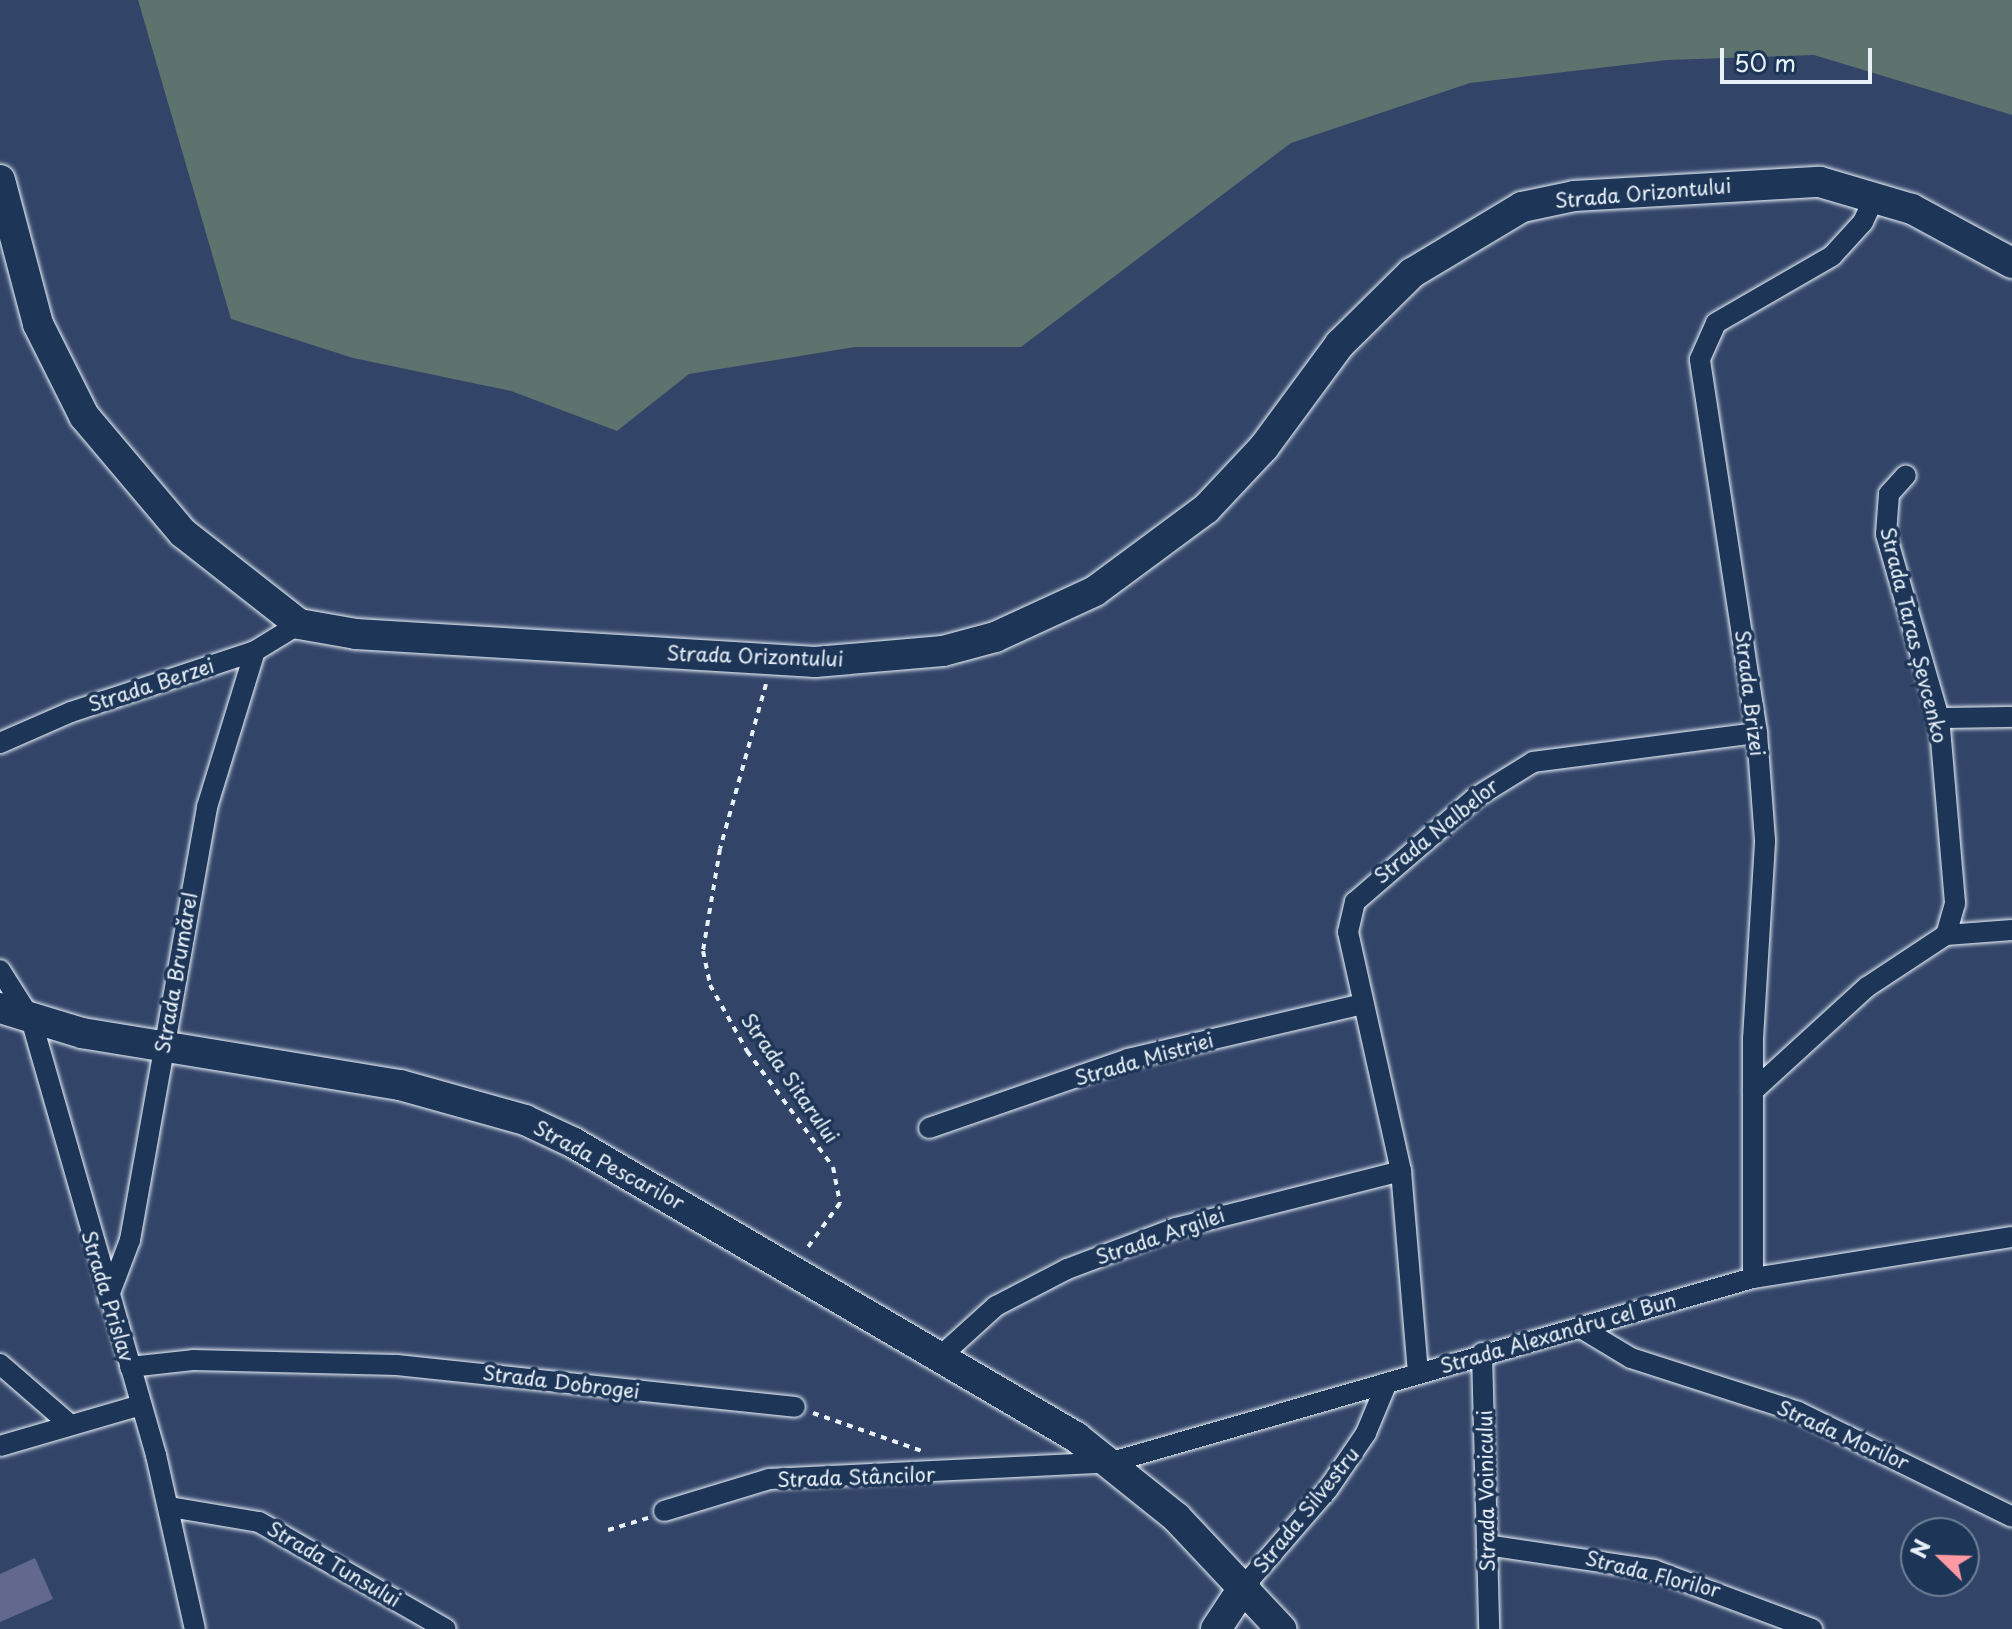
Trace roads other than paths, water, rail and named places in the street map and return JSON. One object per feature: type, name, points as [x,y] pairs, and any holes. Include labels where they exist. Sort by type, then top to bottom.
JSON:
[{"type":"street","name":"Strada Orizontului","points":[[0,180],[38,324],[84,416],[183,533],[299,624],[356,634],[773,659],[943,651],[995,637],[1095,591],[1206,509],[1264,447],[1340,344],[1412,273],[1522,207],[1574,196],[1750,183],[1820,182],[1875,196],[2012,263]]},
{"type":"street","name":"Strada Brizei","points":[[1753,1278],[1753,1091],[1765,840],[1757,733],[1700,359],[1716,323],[1832,256],[1863,222],[1875,196]]},
{"type":"street","name":"Strada Taras Șevcenko","points":[[1906,475],[1889,494],[1886,534],[1939,718],[1955,903],[1946,935]]},
{"type":"street","name":"Strada Berzei","points":[[0,743],[71,712],[255,651],[299,624]]},
{"type":"street","name":"Strada Brumărel","points":[[108,1298],[130,1240],[207,807],[255,651]]},
{"type":"street","points":[[1939,718],[2012,717]]},
{"type":"street","name":"Strada Nalbelor","points":[[1418,1373],[1401,1171],[1388,1090],[1362,1004],[1348,932],[1355,902],[1398,859],[1506,776],[1574,752],[1757,733]]},
{"type":"street","points":[[1753,1091],[1867,987],[1946,935],[2012,930]]},
{"type":"street","name":"Strada Prislav","points":[[0,970],[31,1019],[170,1507],[195,1629]]},
{"type":"street","name":"Strada Mistriei","points":[[929,1128],[1128,1059],[1362,1004]]},
{"type":"street","name":"Strada Pescarilor","points":[[0,1008],[31,1019],[163,1048],[400,1085],[525,1120],[943,1354],[1112,1462],[1245,1585],[1281,1629]]},
{"type":"street","name":"Strada Argilei","points":[[943,1354],[996,1306],[1067,1269],[1176,1228],[1401,1171]]},
{"type":"street","name":"Strada Alexandru cel Bun","points":[[1112,1462],[1386,1385],[1482,1353],[1753,1278],[2012,1237]]},
{"type":"street","name":"Strada Morilor","points":[[1581,1328],[1631,1358],[1798,1412],[2012,1517]]},
{"type":"street","name":"Strada Voinicului","points":[[1482,1353],[1489,1629]]},
{"type":"street","name":"Strada Dobrogei","points":[[130,1367],[193,1360],[397,1365],[795,1407]]},
{"type":"street","points":[[0,1364],[67,1422]]},
{"type":"street","name":"Strada Silvestru","points":[[1216,1629],[1245,1585],[1328,1489],[1366,1433],[1386,1385]]},
{"type":"street","points":[[0,1446],[67,1422],[141,1405]]},
{"type":"street","name":"Strada Stâncilor","points":[[664,1511],[769,1479],[1112,1462]]},
{"type":"street","name":"Strada Tunsului","points":[[170,1507],[259,1522],[446,1629]]},
{"type":"street","name":"Strada Florilor","points":[[1487,1545],[1654,1570],[1812,1629]]}]
